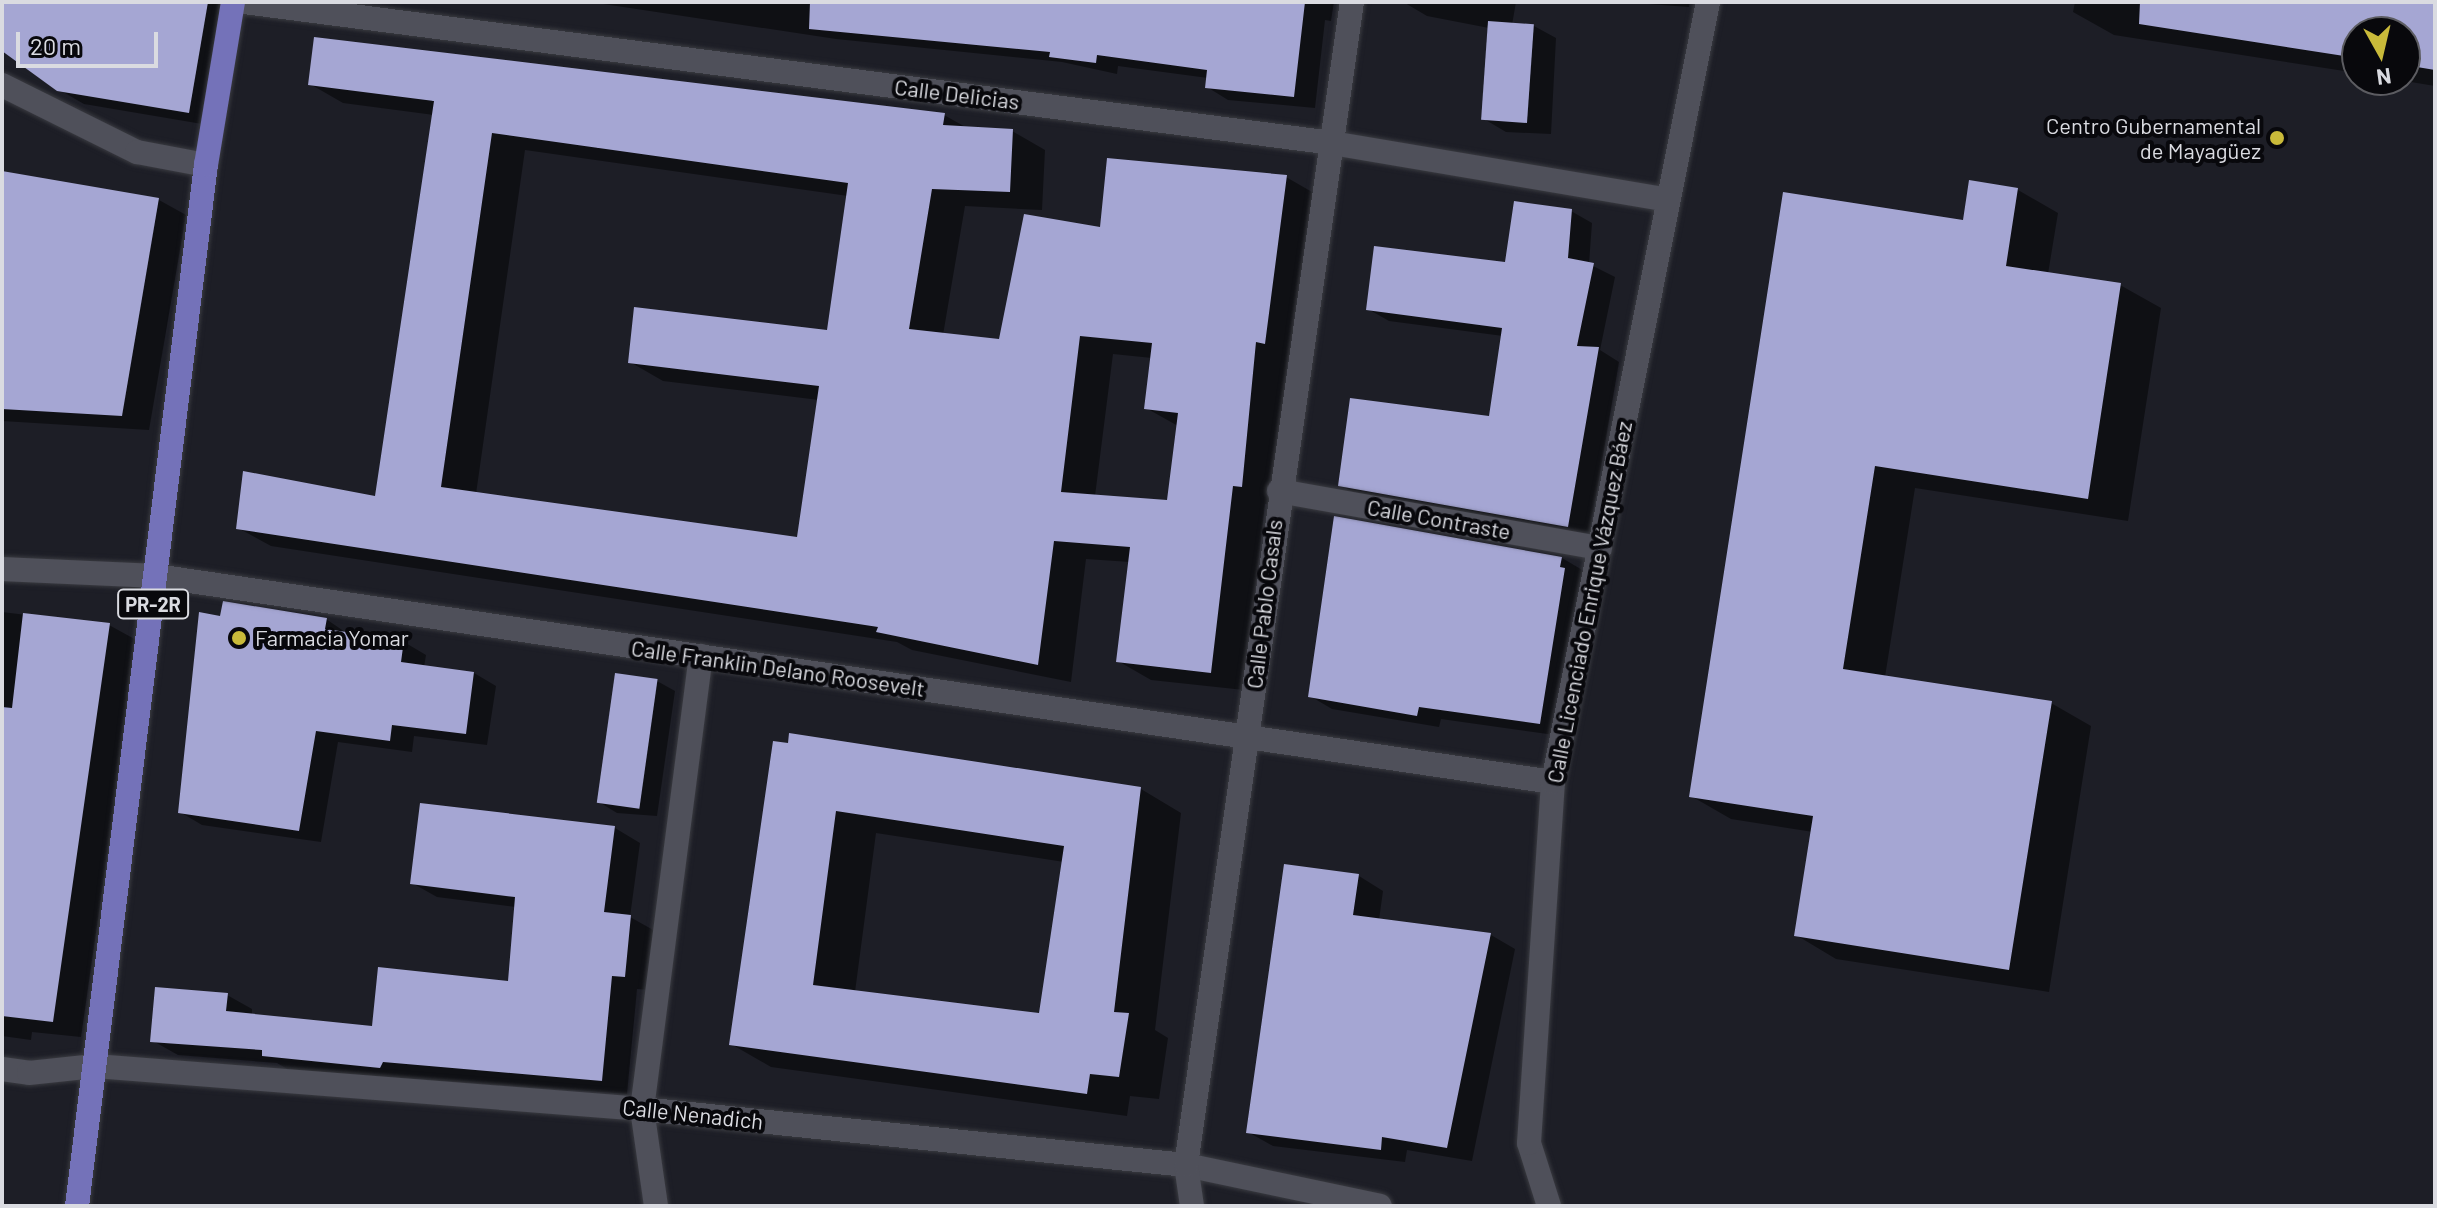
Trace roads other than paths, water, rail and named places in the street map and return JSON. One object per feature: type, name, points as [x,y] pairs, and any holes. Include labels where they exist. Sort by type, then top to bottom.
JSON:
[{"type":"main road","name":"PR-2R","points":[[77,1206],[206,165],[233,2]]},
{"type":"street","name":"Calle Delicias","points":[[244,2],[1332,143],[1668,200]]},
{"type":"street","name":"Calle Pablo Casals","points":[[1192,1206],[1186,1165],[1279,491],[1352,2]]},
{"type":"street","name":"Calle Licenciado Enrique Vázquez Báez","points":[[1549,1206],[1529,1143],[1553,782],[1708,2]]},
{"type":"street","points":[[2,85],[137,152],[206,165]]},
{"type":"street","name":"Calle Contraste","points":[[1279,491],[1600,548]]},
{"type":"street","name":"Calle Franklin Delano Roosevelt","points":[[2,569],[156,576],[1553,782]]},
{"type":"street","points":[[656,1206],[642,1109],[701,656]]},
{"type":"street","name":"Calle Nenadich","points":[[2,1069],[29,1073],[95,1066],[642,1109],[1186,1165],[1380,1206]]},
{"type":"place","name":"Centro Gubernamental de Mayagüez","points":[[2277,138]]},
{"type":"place","name":"Farmacia Yomar","points":[[239,638]]}]
